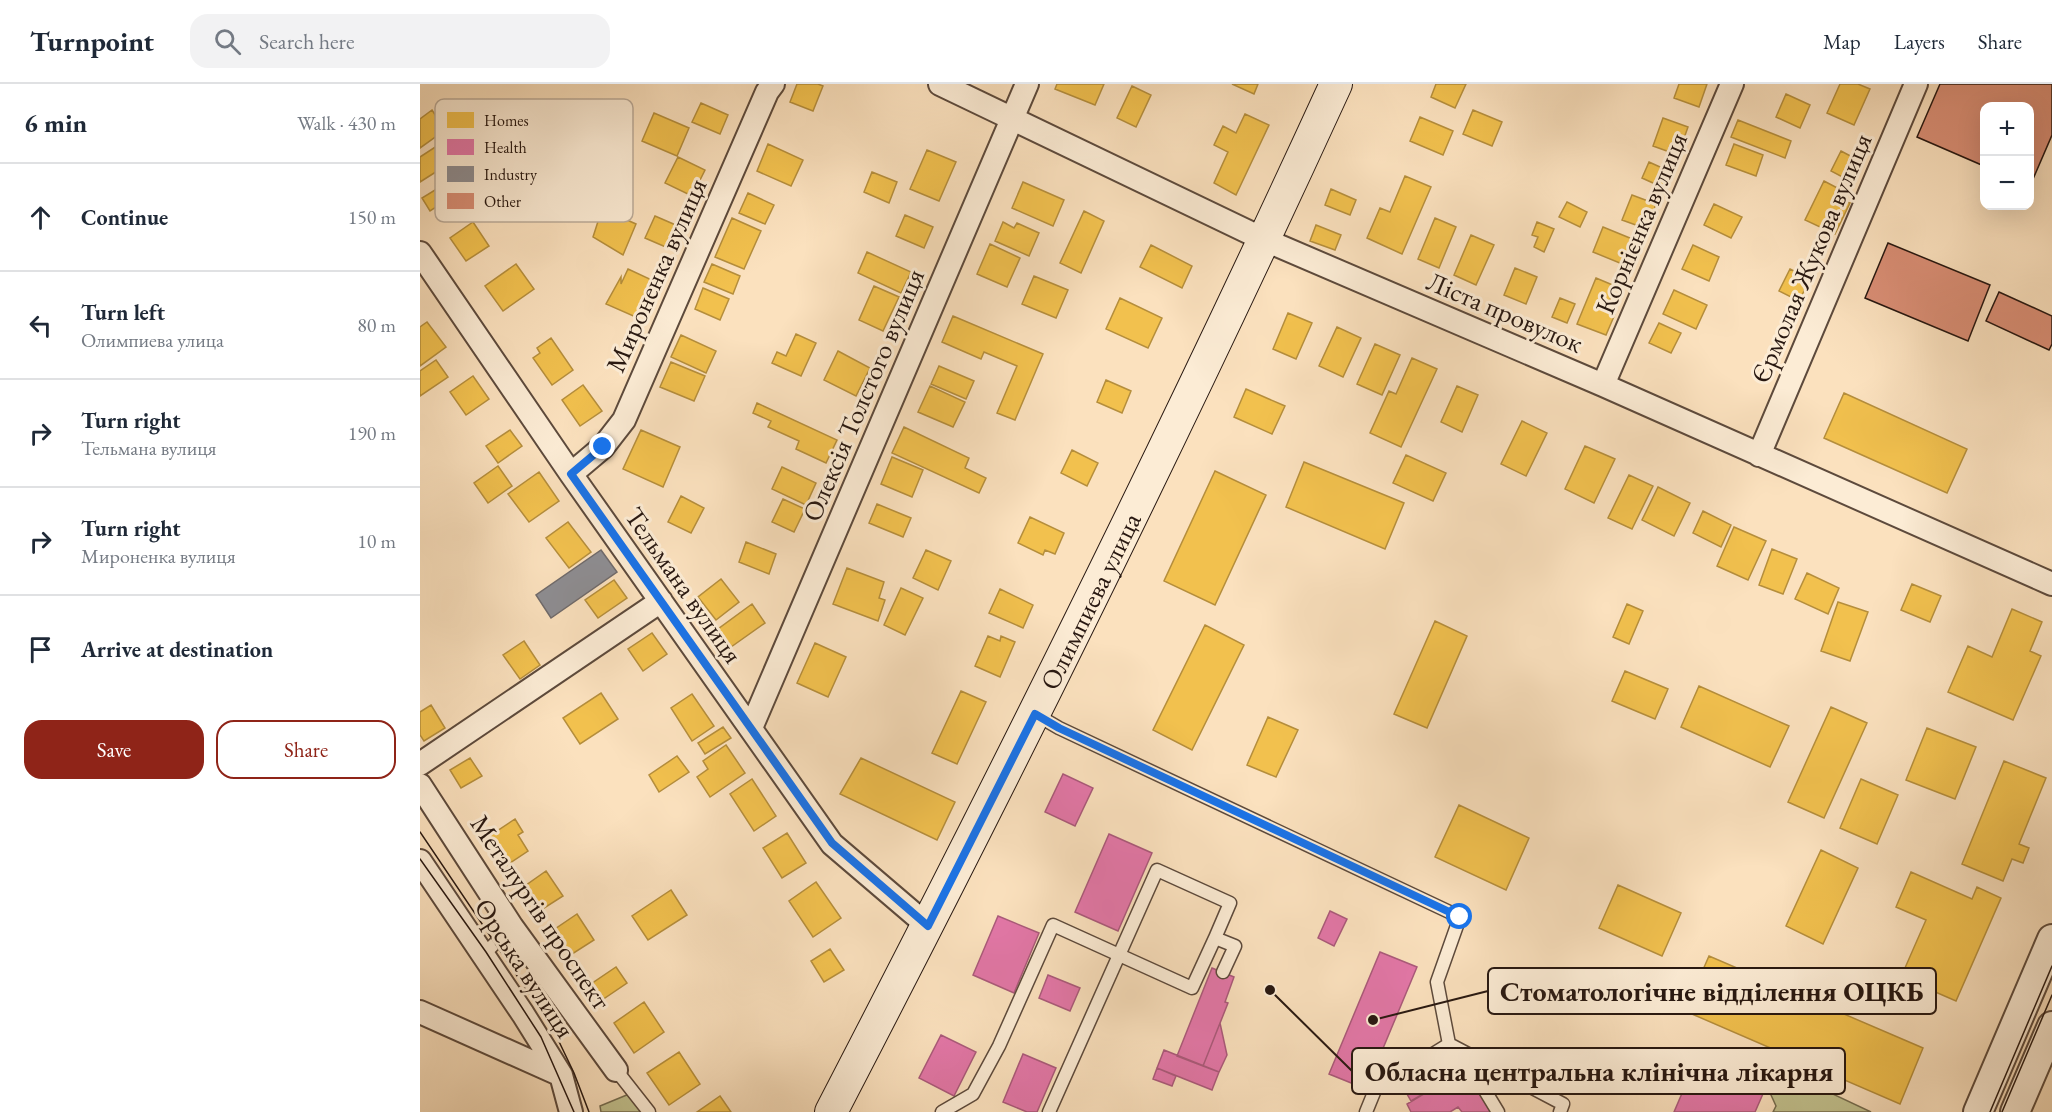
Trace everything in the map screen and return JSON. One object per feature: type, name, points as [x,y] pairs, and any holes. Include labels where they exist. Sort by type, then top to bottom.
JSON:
[{"type":"main road","name":"Олимпиева улица","points":[[831,1112],[1035,714],[1265,240],[1336,84]]},
{"type":"street","name":"Мироненка вулиця","points":[[571,474],[603,447],[624,420],[767,92],[773,84]]},
{"type":"street","name":"Ліста провулок","points":[[940,84],[1265,240],[1603,385],[2052,584]]},
{"type":"street","name":"Олексія Толстого вулиця","points":[[751,728],[1027,84]]},
{"type":"street","name":"Корнієнка вулиця","points":[[1603,385],[1732,84]]},
{"type":"street","name":"Єрмолая Жукова вулиця","points":[[1759,455],[1916,84]]},
{"type":"street","name":"Тельмана вулиця","points":[[420,253],[571,474],[832,843],[928,926]]},
{"type":"street","points":[[420,764],[661,601]]},
{"type":"street","name":"Металургів проспект","points":[[420,784],[512,927],[616,1070]]},
{"type":"street","name":"Орська вулиця","points":[[420,861],[484,954],[561,1075],[571,1112]]},
{"type":"street","points":[[1978,1112],[2052,939]]},
{"type":"street","points":[[420,1012],[561,1075]]},
{"type":"street","points":[[2015,1112],[2052,1026]]},
{"type":"lane","points":[[1035,714],[1059,728],[1460,917],[1437,982],[1449,1044]]},
{"type":"lane","points":[[942,1112],[973,1094],[999,1046],[1053,925],[1119,955],[1192,988],[1230,903],[1157,870],[1119,955],[1049,1112]]},
{"type":"lane","points":[[484,954],[512,927]]},
{"type":"lane","points":[[1215,938],[1235,946],[1223,972]]},
{"type":"lane","points":[[1449,1044],[1563,1104],[1560,1112]]},
{"type":"lane","points":[[1366,1112],[1375,1090],[1449,1044]]},
{"type":"lane","points":[[1461,1050],[1498,1112]]},
{"type":"lane","points":[[616,1070],[649,1112]]},
{"type":"green space","points":[[1769,1064],[1871,1112],[1773,1112],[1776,1106],[1763,1072]]},
{"type":"green space","points":[[634,1092],[647,1112],[601,1112],[600,1106]]},
{"type":"building: Homes","points":[[797,84],[823,86],[813,111],[790,102]]},
{"type":"building: Homes","points":[[1057,84],[1104,84],[1095,105],[1055,89]]},
{"type":"building: Homes","points":[[1232,84],[1258,84],[1254,94]]},
{"type":"building: Homes","points":[[1436,84],[1466,84],[1455,108],[1431,97]]},
{"type":"building: Homes","points":[[1679,84],[1707,84],[1699,107],[1674,98]]},
{"type":"building: Homes","points":[[1840,84],[1858,84],[1870,89],[1854,125],[1827,113]]},
{"type":"building: Homes","points":[[1132,86],[1151,95],[1136,127],[1117,118]]},
{"type":"building: Homes","points":[[1786,94],[1810,105],[1800,128],[1776,117]]},
{"type":"building: Homes","points":[[701,103],[728,115],[720,134],[692,122]]},
{"type":"building: Homes","points":[[432,110],[435,115],[435,137],[420,148],[420,119]]},
{"type":"building: Homes","points":[[1473,110],[1502,122],[1492,146],[1463,134]]},
{"type":"building: Homes","points":[[654,113],[689,128],[677,156],[642,141]]},
{"type":"building: Homes","points":[[1245,114],[1269,125],[1236,195],[1214,183],[1228,152],[1214,145],[1223,126],[1236,133]]},
{"type":"building: Homes","points":[[1420,117],[1453,131],[1443,155],[1410,141]]},
{"type":"building: Homes","points":[[1663,118],[1688,127],[1678,155],[1653,146]]},
{"type":"building: Homes","points":[[1738,120],[1791,141],[1785,158],[1731,137]]},
{"type":"building: Homes","points":[[768,144],[803,160],[791,186],[757,171]]},
{"type":"building: Homes","points":[[1734,144],[1763,155],[1756,176],[1726,165]]},
{"type":"building: Homes","points":[[435,147],[435,172],[420,182],[420,157]]},
{"type":"building: Homes","points":[[927,150],[956,162],[939,201],[910,189]]},
{"type":"building: Homes","points":[[1841,151],[1860,161],[1850,181],[1831,171]]},
{"type":"building: Homes","points":[[678,157],[705,170],[692,196],[665,183]]},
{"type":"building: Homes","points":[[1649,162],[1671,172],[1664,188],[1642,178]]},
{"type":"building: Homes","points":[[872,172],[897,182],[889,203],[864,192]]},
{"type":"building: Homes","points":[[1405,176],[1431,187],[1402,254],[1367,238],[1380,208],[1390,212]]},
{"type":"building: Homes","points":[[1824,181],[1847,193],[1843,201],[1850,203],[1835,234],[1805,220]]},
{"type":"building: Homes","points":[[1023,182],[1064,200],[1053,226],[1012,208]]},
{"type":"building: Homes","points":[[1331,189],[1356,200],[1350,215],[1325,205]]},
{"type":"building: Homes","points":[[435,190],[435,208],[430,211],[422,198]]},
{"type":"building: Homes","points":[[748,193],[774,205],[765,224],[739,213]]},
{"type":"building: Homes","points":[[1632,195],[1656,204],[1647,229],[1622,220]]},
{"type":"building: Homes","points":[[1567,202],[1587,212],[1580,227],[1559,217]]},
{"type":"building: Homes","points":[[1714,204],[1742,217],[1731,238],[1704,225]]},
{"type":"building: Homes","points":[[1084,211],[1104,221],[1081,273],[1060,263]]},
{"type":"building: Homes","points":[[905,215],[933,227],[924,248],[896,236]]},
{"type":"building: Homes","points":[[655,216],[678,226],[668,248],[645,238]]},
{"type":"building: Homes","points":[[732,218],[761,231],[744,269],[715,257]]},
{"type":"building: Homes","points":[[1435,218],[1456,227],[1439,268],[1418,259]]},
{"type":"building: Homes","points":[[473,222],[489,246],[466,261],[450,238]]},
{"type":"building: Homes","points":[[598,222],[636,224],[623,255],[593,237]]},
{"type":"building: Homes","points":[[1003,222],[1014,228],[1017,223],[1039,233],[1029,256],[995,241]]},
{"type":"building: Homes","points":[[1537,222],[1554,229],[1544,252],[1534,247],[1538,237],[1532,235]]},
{"type":"building: Homes","points":[[1316,225],[1341,235],[1335,250],[1310,241]]},
{"type":"building: Homes","points":[[1603,227],[1642,243],[1632,268],[1593,252]]},
{"type":"building: Homes","points":[[1471,235],[1494,245],[1476,285],[1454,275]]},
{"type":"building: Homes","points":[[990,244],[1020,258],[1007,287],[977,274]]},
{"type":"building: Homes","points":[[1151,245],[1192,266],[1182,288],[1140,267]]},
{"type":"building: Homes","points":[[1693,245],[1719,257],[1709,281],[1682,269]]},
{"type":"building: Homes","points":[[867,252],[911,272],[901,293],[858,273]]},
{"type":"building: Homes","points":[[516,264],[534,289],[503,311],[485,286]]},
{"type":"building: Homes","points":[[712,264],[740,276],[733,294],[704,282]]},
{"type":"building: Homes","points":[[1515,268],[1537,277],[1526,304],[1504,295]]},
{"type":"building: Homes","points":[[628,269],[654,281],[638,318],[606,304],[621,277],[621,284]]},
{"type":"building: Homes","points":[[1790,269],[1810,279],[1799,301],[1779,291]]},
{"type":"building: Homes","points":[[1034,276],[1068,290],[1056,318],[1022,304]]},
{"type":"building: Homes","points":[[1596,278],[1615,286],[1606,311],[1615,314],[1606,335],[1577,324]]},
{"type":"building: Homes","points":[[874,286],[899,297],[883,331],[859,320]]},
{"type":"building: Homes","points":[[703,288],[729,299],[720,320],[695,309]]},
{"type":"building: Homes","points":[[1674,290],[1707,305],[1696,329],[1663,314]]},
{"type":"building: Homes","points":[[1120,298],[1162,318],[1148,348],[1106,329]]},
{"type":"building: Homes","points":[[1560,298],[1575,304],[1567,323],[1552,317]]},
{"type":"building: Homes","points":[[1288,313],[1312,323],[1296,359],[1273,349]]},
{"type":"building: Homes","points":[[953,316],[1043,354],[1015,420],[997,413],[1017,366],[984,352],[981,359],[942,342]]},
{"type":"building: Homes","points":[[427,322],[446,347],[420,366],[420,327]]},
{"type":"building: Homes","points":[[1659,323],[1681,333],[1671,353],[1649,343]]},
{"type":"building: Homes","points":[[1337,327],[1361,338],[1343,377],[1319,366]]},
{"type":"building: Homes","points":[[796,334],[816,343],[801,376],[772,363],[777,352],[786,356]]},
{"type":"building: Homes","points":[[681,335],[716,351],[706,373],[671,357]]},
{"type":"building: Homes","points":[[551,338],[573,370],[552,385],[533,358],[540,353],[537,348]]},
{"type":"building: Homes","points":[[1375,344],[1400,355],[1382,395],[1357,384]]},
{"type":"building: Homes","points":[[838,351],[870,368],[856,396],[824,380]]},
{"type":"building: Homes","points":[[1412,358],[1437,369],[1401,447],[1370,433],[1389,391],[1396,394]]},
{"type":"building: Homes","points":[[436,360],[448,377],[420,396],[420,371]]},
{"type":"building: Homes","points":[[671,362],[705,376],[694,401],[660,387]]},
{"type":"building: Homes","points":[[939,366],[974,381],[966,399],[931,384]]},
{"type":"building: Homes","points":[[473,376],[489,399],[466,415],[450,392]]},
{"type":"building: Homes","points":[[1106,380],[1131,391],[1122,413],[1097,402]]},
{"type":"building: Homes","points":[[583,385],[602,411],[580,426],[562,400]]},
{"type":"building: Homes","points":[[930,386],[965,402],[953,427],[918,412]]},
{"type":"building: Homes","points":[[1457,386],[1478,395],[1462,432],[1441,422]]},
{"type":"building: Homes","points":[[1246,389],[1285,406],[1272,434],[1234,417]]},
{"type":"building: Homes","points":[[1844,393],[1967,449],[1947,493],[1824,438]]},
{"type":"building: Homes","points":[[757,403],[837,440],[826,463],[796,449],[799,441],[768,427],[771,421],[753,413]]},
{"type":"building: Homes","points":[[1522,421],[1547,433],[1526,476],[1501,464]]},
{"type":"building: Homes","points":[[904,427],[969,458],[965,468],[986,478],[979,493],[892,453]]},
{"type":"building: Homes","points":[[510,430],[522,446],[498,463],[486,446]]},
{"type":"building: Homes","points":[[641,430],[680,447],[663,487],[623,469]]},
{"type":"building: Homes","points":[[1585,446],[1615,459],[1594,503],[1565,489]]},
{"type":"building: Homes","points":[[1072,450],[1098,463],[1087,486],[1061,473]]},
{"type":"building: Homes","points":[[1406,455],[1446,473],[1433,501],[1393,483]]},
{"type":"building: Homes","points":[[892,457],[923,470],[912,497],[881,484]]},
{"type":"building: Homes","points":[[1304,462],[1404,503],[1385,549],[1286,507]]},
{"type":"building: Homes","points":[[498,466],[512,486],[488,503],[474,483]]},
{"type":"building: Homes","points":[[782,467],[816,483],[806,505],[772,489]]},
{"type":"building: Homes","points":[[1215,471],[1266,495],[1215,605],[1164,581]]},
{"type":"building: Homes","points":[[539,472],[559,501],[529,522],[508,494]]},
{"type":"building: Homes","points":[[1629,475],[1653,486],[1632,529],[1608,518]]},
{"type":"building: Homes","points":[[1658,487],[1690,503],[1674,536],[1642,520]]},
{"type":"building: Homes","points":[[681,496],[704,508],[691,533],[668,522]]},
{"type":"building: Homes","points":[[783,499],[805,509],[794,532],[772,522]]},
{"type":"building: Homes","points":[[877,504],[911,518],[903,537],[869,523]]},
{"type":"building: Homes","points":[[1703,511],[1731,525],[1721,547],[1693,533]]},
{"type":"building: Homes","points":[[1030,517],[1064,533],[1055,554],[1045,550],[1043,555],[1018,543]]},
{"type":"building: Homes","points":[[568,522],[591,552],[569,568],[546,538]]},
{"type":"building: Homes","points":[[1734,527],[1766,541],[1748,580],[1717,566]]},
{"type":"building: Homes","points":[[746,542],[776,554],[769,574],[739,562]]},
{"type":"building: Homes","points":[[1772,549],[1797,559],[1783,594],[1759,585]]},
{"type":"building: Homes","points":[[926,550],[951,561],[938,590],[913,578]]},
{"type":"building: Homes","points":[[847,568],[884,582],[879,598],[885,600],[878,621],[833,604]]},
{"type":"building: Homes","points":[[1807,573],[1839,588],[1828,614],[1795,599]]},
{"type":"building: Homes","points":[[721,579],[739,602],[716,620],[698,597]]},
{"type":"building: Homes","points":[[614,580],[627,598],[598,618],[585,600]]},
{"type":"building: Homes","points":[[1912,584],[1941,596],[1930,622],[1901,610]]},
{"type":"building: Homes","points":[[901,588],[923,598],[905,635],[884,625]]},
{"type":"building: Homes","points":[[1000,589],[1033,605],[1023,628],[989,613]]},
{"type":"building: Homes","points":[[1838,602],[1868,612],[1850,661],[1821,651]]},
{"type":"building: Homes","points":[[752,604],[765,623],[731,647],[718,629]]},
{"type":"building: Homes","points":[[1627,604],[1643,611],[1629,644],[1613,637]]},
{"type":"building: Homes","points":[[2012,609],[2042,622],[2030,651],[2041,656],[2013,720],[1948,692],[1968,646],[1992,657]]},
{"type":"building: Homes","points":[[1435,621],[1467,636],[1427,728],[1394,714]]},
{"type":"building: Homes","points":[[1205,625],[1244,645],[1192,750],[1153,730]]},
{"type":"building: Homes","points":[[652,633],[667,654],[643,671],[628,649]]},
{"type":"building: Homes","points":[[988,636],[1000,641],[1001,636],[1015,642],[1000,677],[975,666]]},
{"type":"building: Homes","points":[[524,641],[540,665],[520,679],[503,655]]},
{"type":"building: Homes","points":[[815,643],[846,657],[828,697],[797,683]]},
{"type":"building: Homes","points":[[1625,671],[1668,689],[1655,719],[1612,701]]},
{"type":"building: Homes","points":[[1699,686],[1789,726],[1770,767],[1681,727]]},
{"type":"building: Homes","points":[[961,691],[986,702],[957,764],[932,753]]},
{"type":"building: Homes","points":[[601,693],[618,719],[580,744],[563,718]]},
{"type":"building: Homes","points":[[692,694],[714,726],[692,741],[671,708]]},
{"type":"building: Homes","points":[[431,705],[445,728],[424,741],[420,735],[420,712]]},
{"type":"building: Homes","points":[[1831,707],[1867,723],[1824,818],[1788,802]]},
{"type":"building: Homes","points":[[1268,717],[1298,730],[1276,777],[1247,765]]},
{"type":"building: Homes","points":[[723,727],[731,738],[705,754],[698,743]]},
{"type":"building: Homes","points":[[1927,728],[1976,747],[1955,799],[1906,780]]},
{"type":"building: Homes","points":[[726,745],[745,773],[710,797],[697,777],[708,769],[703,761]]},
{"type":"building: Homes","points":[[677,756],[689,772],[659,792],[649,775]]},
{"type":"building: Homes","points":[[470,758],[482,776],[461,788],[450,770]]},
{"type":"building: Homes","points":[[861,758],[955,802],[937,840],[840,794]]},
{"type":"building: Homes","points":[[2004,761],[2046,778],[2019,844],[2029,848],[2023,863],[2012,859],[2003,881],[1962,864]]},
{"type":"building: Homes","points":[[752,779],[776,816],[754,831],[730,794]]},
{"type":"building: Homes","points":[[1861,779],[1898,795],[1877,844],[1840,828]]},
{"type":"building: Homes","points":[[1459,805],[1529,838],[1506,890],[1435,857]]},
{"type":"building: Homes","points":[[515,819],[523,832],[518,835],[528,851],[507,865],[488,837]]},
{"type":"building: Homes","points":[[787,833],[806,863],[782,878],[763,848]]},
{"type":"building: Homes","points":[[1821,850],[1858,868],[1823,944],[1786,926]]},
{"type":"building: Homes","points":[[546,871],[563,896],[538,912],[522,888]]},
{"type":"building: Homes","points":[[1911,872],[1972,899],[1977,887],[2001,898],[1956,1001],[1901,977],[1926,920],[1896,907]]},
{"type":"building: Homes","points":[[816,882],[841,918],[813,937],[789,901]]},
{"type":"building: Homes","points":[[1618,885],[1681,913],[1662,956],[1599,928]]},
{"type":"building: Homes","points":[[671,890],[687,915],[648,940],[632,916]]},
{"type":"building: Homes","points":[[577,914],[594,940],[569,956],[552,931]]},
{"type":"building: Homes","points":[[830,949],[844,970],[824,982],[811,961]]},
{"type":"building: Homes","points":[[1709,956],[1923,1048],[1900,1104],[1685,1011]]},
{"type":"building: Homes","points":[[616,967],[627,983],[599,1002],[588,986]]},
{"type":"building: Homes","points":[[644,1002],[664,1032],[634,1053],[614,1023]]},
{"type":"building: Homes","points":[[679,1052],[700,1084],[669,1105],[647,1073]]},
{"type":"building: Homes","points":[[720,1096],[731,1112],[697,1112]]},
{"type":"building: Health","points":[[1063,774],[1093,788],[1075,826],[1045,812]]},
{"type":"building: Health","points":[[1109,834],[1152,853],[1118,931],[1075,912]]},
{"type":"building: Health","points":[[1330,911],[1347,919],[1334,946],[1318,938]]},
{"type":"building: Health","points":[[998,916],[1039,933],[1014,993],[973,975]]},
{"type":"building: Health","points":[[1380,952],[1417,967],[1366,1089],[1329,1074]]},
{"type":"building: Health","points":[[1212,968],[1234,977],[1225,1002],[1228,1003],[1203,1066],[1177,1056]]},
{"type":"building: Health","points":[[1048,975],[1080,988],[1070,1011],[1039,998]]},
{"type":"building: Health","points":[[1220,1023],[1227,1055],[1219,1072],[1203,1066]]},
{"type":"building: Health","points":[[941,1035],[976,1052],[954,1096],[919,1078]]},
{"type":"building: Health","points":[[1164,1050],[1219,1072],[1212,1090],[1157,1068]]},
{"type":"building: Health","points":[[1023,1054],[1056,1068],[1037,1112],[1027,1112],[1003,1102]]},
{"type":"building: Health","points":[[1442,1055],[1454,1076],[1411,1101],[1399,1080]]},
{"type":"building: Health","points":[[1698,1056],[1766,1087],[1755,1112],[1674,1112]]},
{"type":"building: Health","points":[[1157,1068],[1176,1076],[1172,1086],[1153,1079]]},
{"type":"building: Health","points":[[1467,1068],[1493,1112],[1462,1112],[1458,1107],[1450,1112],[1411,1112],[1407,1104]]},
{"type":"building: Industry","points":[[601,550],[617,572],[551,618],[536,595]]},
{"type":"building: Other","points":[[1940,84],[2052,84],[2052,135],[2034,177],[2034,102],[1980,102],[1980,164],[1917,137]]},
{"type":"building: Other","points":[[1888,243],[1990,285],[1968,341],[1865,298]]},
{"type":"building: Other","points":[[1999,292],[2052,316],[2052,344],[2049,350],[1986,321]]},
{"type":"tram line","points":[[420,832],[553,1029],[589,1112]]},
{"type":"tram line","points":[[420,859],[486,952],[541,1037],[574,1112]]},
{"type":"tram line","points":[[1990,1112],[2052,966]]},
{"type":"tram line","points":[[2002,1112],[2052,995]]},
{"type":"place","name":"Обласна центральна клінічна лікарня","points":[[1270,990]]},
{"type":"place","name":"Стоматологічне відділення ОЦКБ","points":[[1373,1020]]},
{"type":"route","points":[[603,447],[571,474],[832,843],[928,926],[1035,714],[1059,728],[1460,917]]}]
